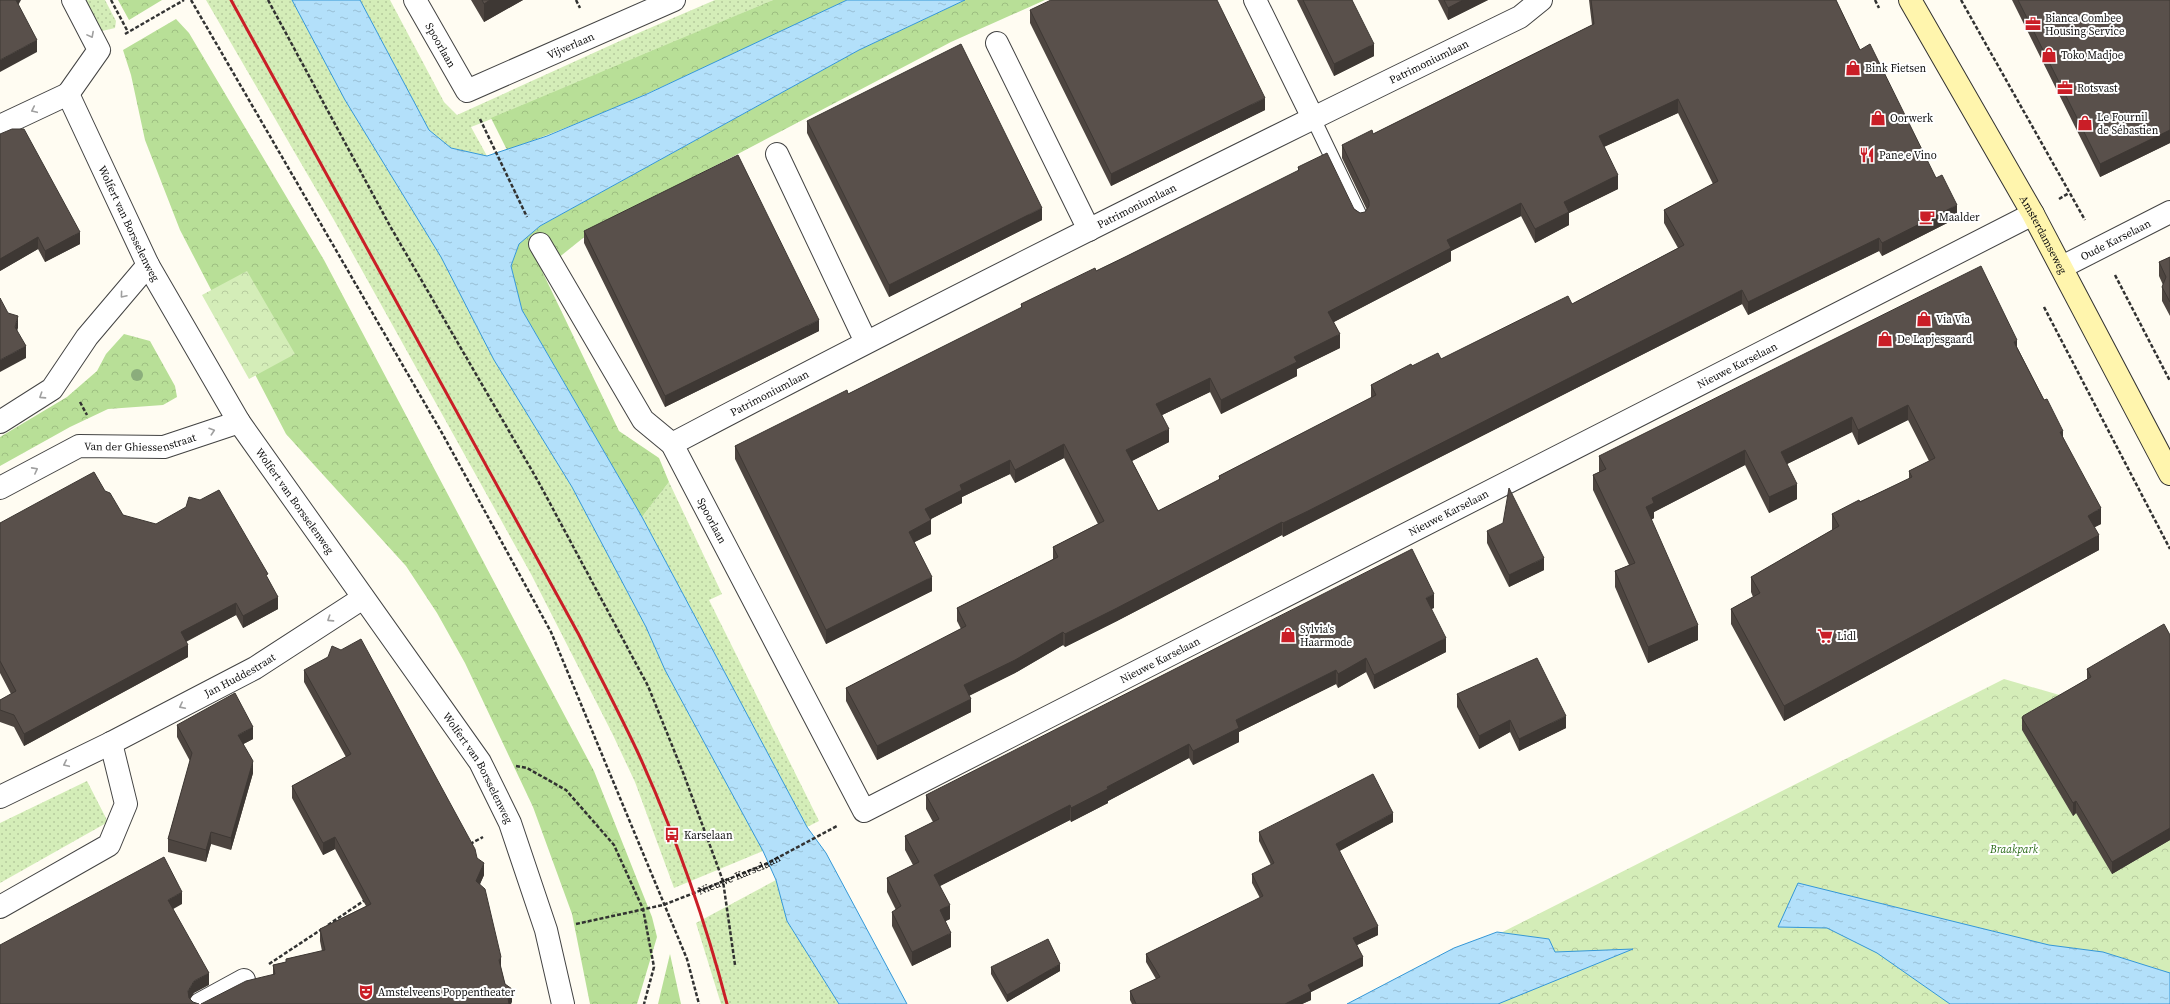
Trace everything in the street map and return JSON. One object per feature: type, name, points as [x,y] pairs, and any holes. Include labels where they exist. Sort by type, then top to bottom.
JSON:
[{"type":"main road","name":"Amsterdamseweg","points":[[1910,0],[2033,214],[2170,474]]},
{"type":"street","points":[[0,126],[68,94],[99,50],[72,0]]},
{"type":"street","name":"Spoorlaan","points":[[415,0],[467,91]]},
{"type":"street","name":"Vijverlaan","points":[[467,91],[674,0]]},
{"type":"street","points":[[1255,0],[1313,118]]},
{"type":"street","name":"Patrimoniumlaan","points":[[672,444],[866,342],[1313,118],[1520,17],[1540,0]]},
{"type":"street","name":"Patrimoniumlaan","points":[[997,43],[1089,230]]},
{"type":"street","name":"Wolfert van Borsselenweg","points":[[68,94],[148,265],[239,422],[480,762],[510,823],[546,930],[563,1004]]},
{"type":"street","points":[[777,154],[866,342]]},
{"type":"street","name":"Oude Karselaan","points":[[2062,268],[2170,212]]},
{"type":"street","name":"Nieuwe Karselaan","points":[[864,811],[2033,214]]},
{"type":"street","name":"Spoorlaan","points":[[540,244],[643,420],[672,444],[864,811]]},
{"type":"street","points":[[0,422],[52,389],[87,338],[148,265]]},
{"type":"street","name":"Van der Ghiessenstraat","points":[[0,488],[80,446],[164,447],[239,422]]},
{"type":"street","name":"Jan Huddestraat","points":[[2,789],[111,743],[255,668],[363,598]]},
{"type":"street","points":[[0,907],[109,845],[126,804],[111,743]]},
{"type":"street","points":[[200,1004],[244,980]]},
{"type":"lane","points":[[1313,118],[1361,218]]},
{"type":"path","points":[[111,0],[128,32]]},
{"type":"path","points":[[99,50],[184,0]]},
{"type":"path","points":[[191,0],[442,433],[551,632],[663,904],[688,959],[699,1004]]},
{"type":"path","points":[[268,0],[390,226],[538,481],[648,686],[684,775],[723,881],[735,965]]},
{"type":"path","points":[[1875,0],[1882,14]]},
{"type":"path","points":[[1961,0],[2101,247],[2170,381]]},
{"type":"path","points":[[488,136],[540,244]]},
{"type":"path","points":[[2043,304],[2170,549]]},
{"type":"path","points":[[63,373],[105,446]]},
{"type":"path","points":[[480,762],[527,768],[566,790],[614,845],[643,909],[654,968],[644,1004]]},
{"type":"path","points":[[469,845],[510,823]]},
{"type":"path","name":"Nieuwe Karselaan","points":[[546,930],[663,904],[766,864],[832,829]]},
{"type":"path","points":[[244,980],[366,900]]},
{"type":"green space","points":[[85,0],[105,0],[116,21],[115,28],[102,31]]},
{"type":"green space","points":[[118,0],[162,0],[129,20]]},
{"type":"green space","points":[[206,0],[292,0],[345,100],[441,257],[494,360],[572,487],[646,627],[665,670],[763,851],[674,888],[635,782],[612,733],[531,574],[334,220]]},
{"type":"green space","points":[[360,0],[390,0],[444,102],[457,115],[622,40],[715,0],[773,0],[537,101],[471,127],[487,156],[451,148],[429,130]]},
{"type":"green space","points":[[773,0],[847,0],[721,60],[636,98],[551,134],[507,150],[491,118]]},
{"type":"green space","points":[[965,0],[1045,0],[951,42],[593,230],[542,271],[619,431],[659,458],[669,482],[642,517],[522,310],[511,266],[519,244],[540,226],[859,50]]},
{"type":"green space","points":[[176,19],[189,33],[324,260],[594,771],[652,917],[657,937],[637,1004],[590,1004],[572,914],[533,807],[465,663],[437,613],[406,566],[286,434],[180,230],[145,140],[131,75],[123,50]]},
{"type":"green space","points":[[247,271],[295,354],[249,379],[202,295]]},
{"type":"green space","points":[[124,334],[150,341],[175,386],[177,397],[163,405],[108,409],[70,427],[0,466],[0,437],[67,397],[97,371],[106,354]]},
{"type":"green space","points":[[669,482],[722,594],[709,600],[819,821],[807,827],[642,517]]},
{"type":"green space","name":"Braakpark","points":[[2004,679],[2125,714],[2170,755],[2170,1004],[1360,1004]]},
{"type":"green space","points":[[87,781],[108,822],[0,883],[0,823]]},
{"type":"green space","points":[[776,880],[787,921],[839,1004],[721,1004],[696,923]]},
{"type":"green space","points":[[670,954],[681,1004],[658,1004]]},
{"type":"water","points":[[292,0],[360,0],[429,130],[451,148],[487,156],[547,136],[647,94],[847,0],[965,0],[859,50],[540,226],[519,244],[511,266],[522,310],[642,517],[807,827],[826,853],[907,1004],[839,1004],[787,921],[776,880],[763,851],[665,670],[646,627],[572,487],[494,360],[441,257],[345,100]]},
{"type":"water","points":[[1798,883],[2049,945],[2103,952],[2170,973],[2170,1004],[1950,1004],[1877,953],[1827,928],[1778,927]]},
{"type":"water","points":[[1497,932],[1549,939],[1555,952],[1633,949],[1498,1004],[1347,1004],[1454,948]]},
{"type":"building","points":[[0,0],[16,0],[37,40],[0,60]]},
{"type":"building","points":[[482,0],[490,0],[484,4]]},
{"type":"building","points":[[1051,0],[1217,0],[1265,98],[1111,174],[1030,10]]},
{"type":"building","points":[[1303,0],[1352,0],[1374,44],[1334,64]]},
{"type":"building","points":[[1444,0],[1463,0],[1448,8]]},
{"type":"building","points":[[1591,0],[1836,0],[1860,50],[1870,44],[1936,178],[1942,175],[1957,205],[1882,243],[1879,238],[1748,302],[1742,290],[1308,511],[1283,523],[1282,522],[1117,608],[1065,634],[1063,632],[1015,660],[964,685],[971,699],[877,746],[846,688],[966,626],[957,608],[1058,557],[1053,547],[1104,521],[1064,444],[1015,470],[1010,460],[960,485],[962,490],[925,509],[931,520],[909,532],[932,577],[826,630],[735,446],[847,390],[848,394],[1022,307],[1021,304],[1095,268],[1096,271],[1125,257],[1299,170],[1298,167],[1327,153],[1354,209],[1360,213],[1365,212],[1369,206],[1369,201],[1342,145],[1372,130],[1373,134],[1594,24]],"holes":[[[1678,99],[1718,181],[1664,210],[1684,245],[1572,304],[1568,296],[1441,359],[1438,353],[1412,366],[1411,364],[1371,385],[1376,395],[1219,476],[1220,479],[1158,511],[1126,450],[1169,429],[1156,404],[1210,378],[1221,400],[1297,362],[1294,357],[1340,334],[1328,312],[1451,248],[1447,240],[1521,203],[1535,229],[1569,212],[1564,202],[1618,175],[1599,136]]]},
{"type":"building","points":[[2018,0],[2170,0],[2170,130],[2100,164]]},
{"type":"building","points":[[961,44],[1042,208],[889,285],[807,121]]},
{"type":"building","points":[[12,129],[24,129],[80,232],[45,251],[38,237],[0,259],[0,134]]},
{"type":"building","points":[[738,155],[819,320],[665,396],[584,231]]},
{"type":"building","points":[[2170,257],[2170,302],[2162,287],[2166,277],[2159,262]]},
{"type":"building","points":[[1981,266],[2017,340],[2014,342],[2044,400],[2047,399],[2063,431],[2060,432],[2101,508],[2088,516],[2099,535],[1784,706],[1731,609],[1760,593],[1751,577],[1839,526],[1832,514],[1859,500],[1860,502],[1912,477],[1909,471],[1935,458],[1908,405],[1858,430],[1852,417],[1781,452],[1797,484],[1769,497],[1745,450],[1652,498],[1654,503],[1646,507],[1698,625],[1648,647],[1615,571],[1635,563],[1593,475],[1606,469],[1599,456]]},
{"type":"building","points":[[0,298],[8,313],[18,316],[15,327],[26,346],[0,360]]},
{"type":"building","points":[[94,472],[105,491],[110,493],[123,515],[156,524],[186,507],[189,497],[200,500],[219,490],[268,574],[266,575],[278,597],[243,616],[236,603],[181,632],[188,645],[24,734],[14,715],[0,710],[0,700],[16,691],[0,661],[0,523]]},
{"type":"building","points":[[1509,488],[1544,558],[1509,575],[1487,531],[1503,523]]},
{"type":"building","points":[[1412,549],[1434,594],[1426,598],[1446,638],[1374,675],[1366,658],[1338,674],[1336,670],[1236,720],[1239,728],[1193,751],[1189,744],[1107,787],[1108,789],[1071,808],[1070,805],[934,875],[950,905],[940,910],[951,933],[912,952],[892,912],[901,906],[887,878],[919,862],[905,836],[939,819],[926,795]]},
{"type":"building","points":[[2164,624],[2170,635],[2170,828],[2112,862],[2076,801],[2073,803],[2022,718],[2023,716],[2091,677],[2087,669]]},
{"type":"building","points":[[361,639],[475,849],[477,858],[484,863],[476,881],[485,889],[501,957],[499,960],[505,984],[512,989],[508,998],[509,1004],[201,1004],[246,981],[275,974],[273,965],[286,962],[286,959],[325,950],[320,929],[371,904],[335,837],[323,843],[292,786],[351,754],[304,670],[328,657],[332,646],[341,650]]},
{"type":"building","points":[[1537,658],[1566,716],[1519,739],[1510,720],[1479,736],[1457,694]]},
{"type":"building","points":[[235,693],[253,727],[238,735],[253,761],[231,838],[211,832],[206,850],[168,839],[192,753],[177,725]]},
{"type":"building","points":[[1373,774],[1393,813],[1336,844],[1378,926],[1353,938],[1363,957],[1308,985],[1311,991],[1285,1004],[1136,1004],[1130,991],[1160,977],[1146,954],[1263,896],[1252,874],[1274,863],[1259,832]]},
{"type":"building","points":[[164,857],[182,892],[168,900],[209,973],[194,981],[188,991],[189,998],[193,1002],[199,1004],[0,1004],[0,945]]},
{"type":"building","points":[[1048,939],[1060,964],[1007,995],[991,967]]},
{"type":"railway","points":[[231,0],[579,635],[639,755],[665,816],[699,909],[727,1004]]},
{"type":"place","name":"Bianca Combee Housing Service","points":[[2033,24]]},
{"type":"place","name":"Toko Madjoe","points":[[2049,55]]},
{"type":"place","name":"Bink Fietsen","points":[[1853,68]]},
{"type":"place","name":"Rotsvast","points":[[2065,88]]},
{"type":"place","name":"Oorwerk","points":[[1878,118]]},
{"type":"place","name":"Le Fournil de Sébastien","points":[[2085,123]]},
{"type":"place","name":"Pane e Vino","points":[[1867,155]]},
{"type":"place","name":"Maalder","points":[[1927,217]]},
{"type":"place","name":"Via Via","points":[[1924,319]]},
{"type":"place","name":"De Lapjesgaard","points":[[1885,339]]},
{"type":"place","name":"Sylvia's Haarmode","points":[[1288,635]]},
{"type":"place","name":"Lidl","points":[[1825,636]]},
{"type":"place","name":"Karselaan","points":[[672,835]]},
{"type":"place","name":"Amstelveens Poppentheater","points":[[366,992]]}]
